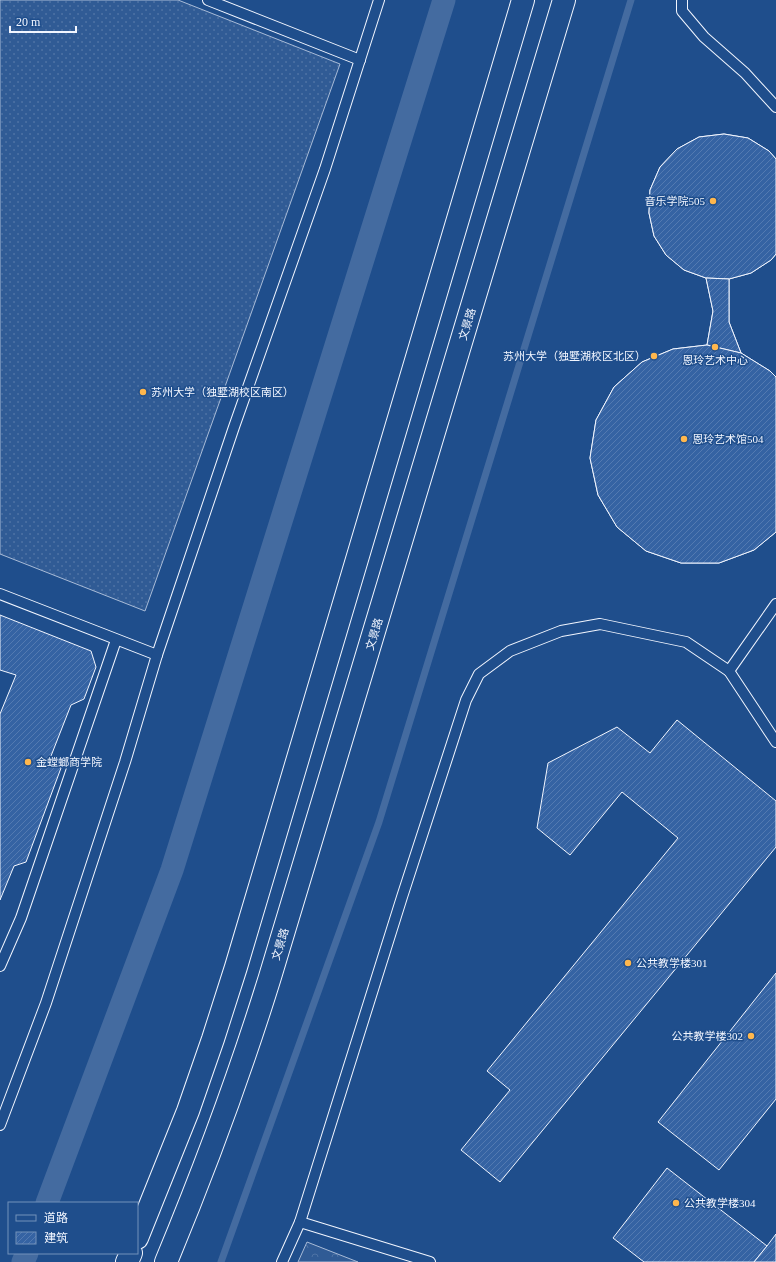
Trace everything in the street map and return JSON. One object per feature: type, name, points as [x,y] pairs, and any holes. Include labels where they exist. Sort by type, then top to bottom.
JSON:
[{"type":"main road","points":[[138,1236],[188,1111],[236,967],[523,0]]},
{"type":"main road","name":"文景路","points":[[166,1262],[222,1123],[247,1051],[564,0]]},
{"type":"lane","points":[[208,0],[360,60]]},
{"type":"lane","points":[[0,1125],[48,996],[125,762],[157,655],[234,427],[325,169],[379,0]]},
{"type":"lane","points":[[682,0],[682,11],[704,37],[745,73],[776,106]]},
{"type":"lane","points":[[0,594],[157,655]]},
{"type":"lane","points":[[729,671],[776,604]]},
{"type":"lane","points":[[282,1262],[300,1222],[399,905],[463,707],[479,674],[510,651],[561,631],[600,624],[686,642],[729,671],[776,742]]},
{"type":"lane","points":[[0,966],[21,918],[116,640]]},
{"type":"lane","points":[[300,1222],[430,1262]]},
{"type":"green space","points":[[0,0],[178,0],[340,64],[145,611],[0,554]]},
{"type":"green space","points":[[307,1242],[358,1262],[298,1262]]},
{"type":"building","name":"恩玲艺术中心","points":[[724,134],[748,138],[769,151],[776,159],[776,254],[771,260],[751,273],[729,279],[729,322],[741,353],[770,371],[776,377],[776,532],[754,550],[719,563],[681,563],[646,551],[617,527],[598,495],[590,458],[596,420],[614,387],[642,362],[673,349],[707,345],[713,311],[706,278],[684,270],[666,255],[654,236],[649,213],[650,190],[660,167],[677,149],[699,137]]},
{"type":"building","name":"音乐学院505","points":[[724,134],[748,138],[769,151],[776,159],[776,254],[771,260],[751,273],[729,279],[706,278],[684,270],[666,255],[654,236],[649,213],[650,190],[660,167],[677,149],[699,137]]},
{"type":"building","points":[[706,278],[729,279],[729,322],[741,353],[707,345],[713,311]]},
{"type":"building","name":"恩玲艺术中心","points":[[707,345],[741,353],[770,371],[776,377],[776,532],[754,550],[719,563],[681,563],[646,551],[617,527],[598,495],[590,458],[596,420],[614,387],[642,362],[673,349]]},
{"type":"building","name":"金螳螂商学院","points":[[0,615],[91,651],[96,667],[84,699],[71,705],[51,756],[61,768],[26,862],[14,866],[0,900],[0,714],[16,675],[0,670]]},
{"type":"building","name":"公共教学楼301","points":[[677,720],[776,801],[776,847],[500,1182],[461,1150],[510,1090],[487,1071],[678,838],[622,792],[570,855],[537,828],[548,763],[617,727],[650,753]]},
{"type":"building","name":"公共教学楼302","points":[[776,973],[776,1099],[719,1170],[658,1122]]},
{"type":"building","name":"公共教学楼304","points":[[667,1168],[767,1246],[754,1262],[644,1262],[613,1238]]},
{"type":"building","points":[[776,1234],[776,1262],[754,1262],[767,1246]]},
{"type":"waterway","points":[[47,1202],[172,870],[444,0]]},
{"type":"waterway","points":[[221,1262],[379,822],[631,0]]},
{"type":"waterway","points":[[23,1262],[27,1254]]},
{"type":"place","name":"音乐学院505","points":[[713,201]]},
{"type":"place","name":"恩玲艺术中心","points":[[715,347]]},
{"type":"place","name":"苏州大学（独墅湖校区北区）","points":[[654,356]]},
{"type":"place","name":"苏州大学（独墅湖校区南区）","points":[[143,392]]},
{"type":"place","name":"恩玲艺术馆504","points":[[684,439]]},
{"type":"place","name":"金螳螂商学院","points":[[28,762]]},
{"type":"place","name":"公共教学楼301","points":[[628,963]]},
{"type":"place","name":"公共教学楼302","points":[[751,1036]]},
{"type":"place","name":"公共教学楼304","points":[[676,1203]]}]
